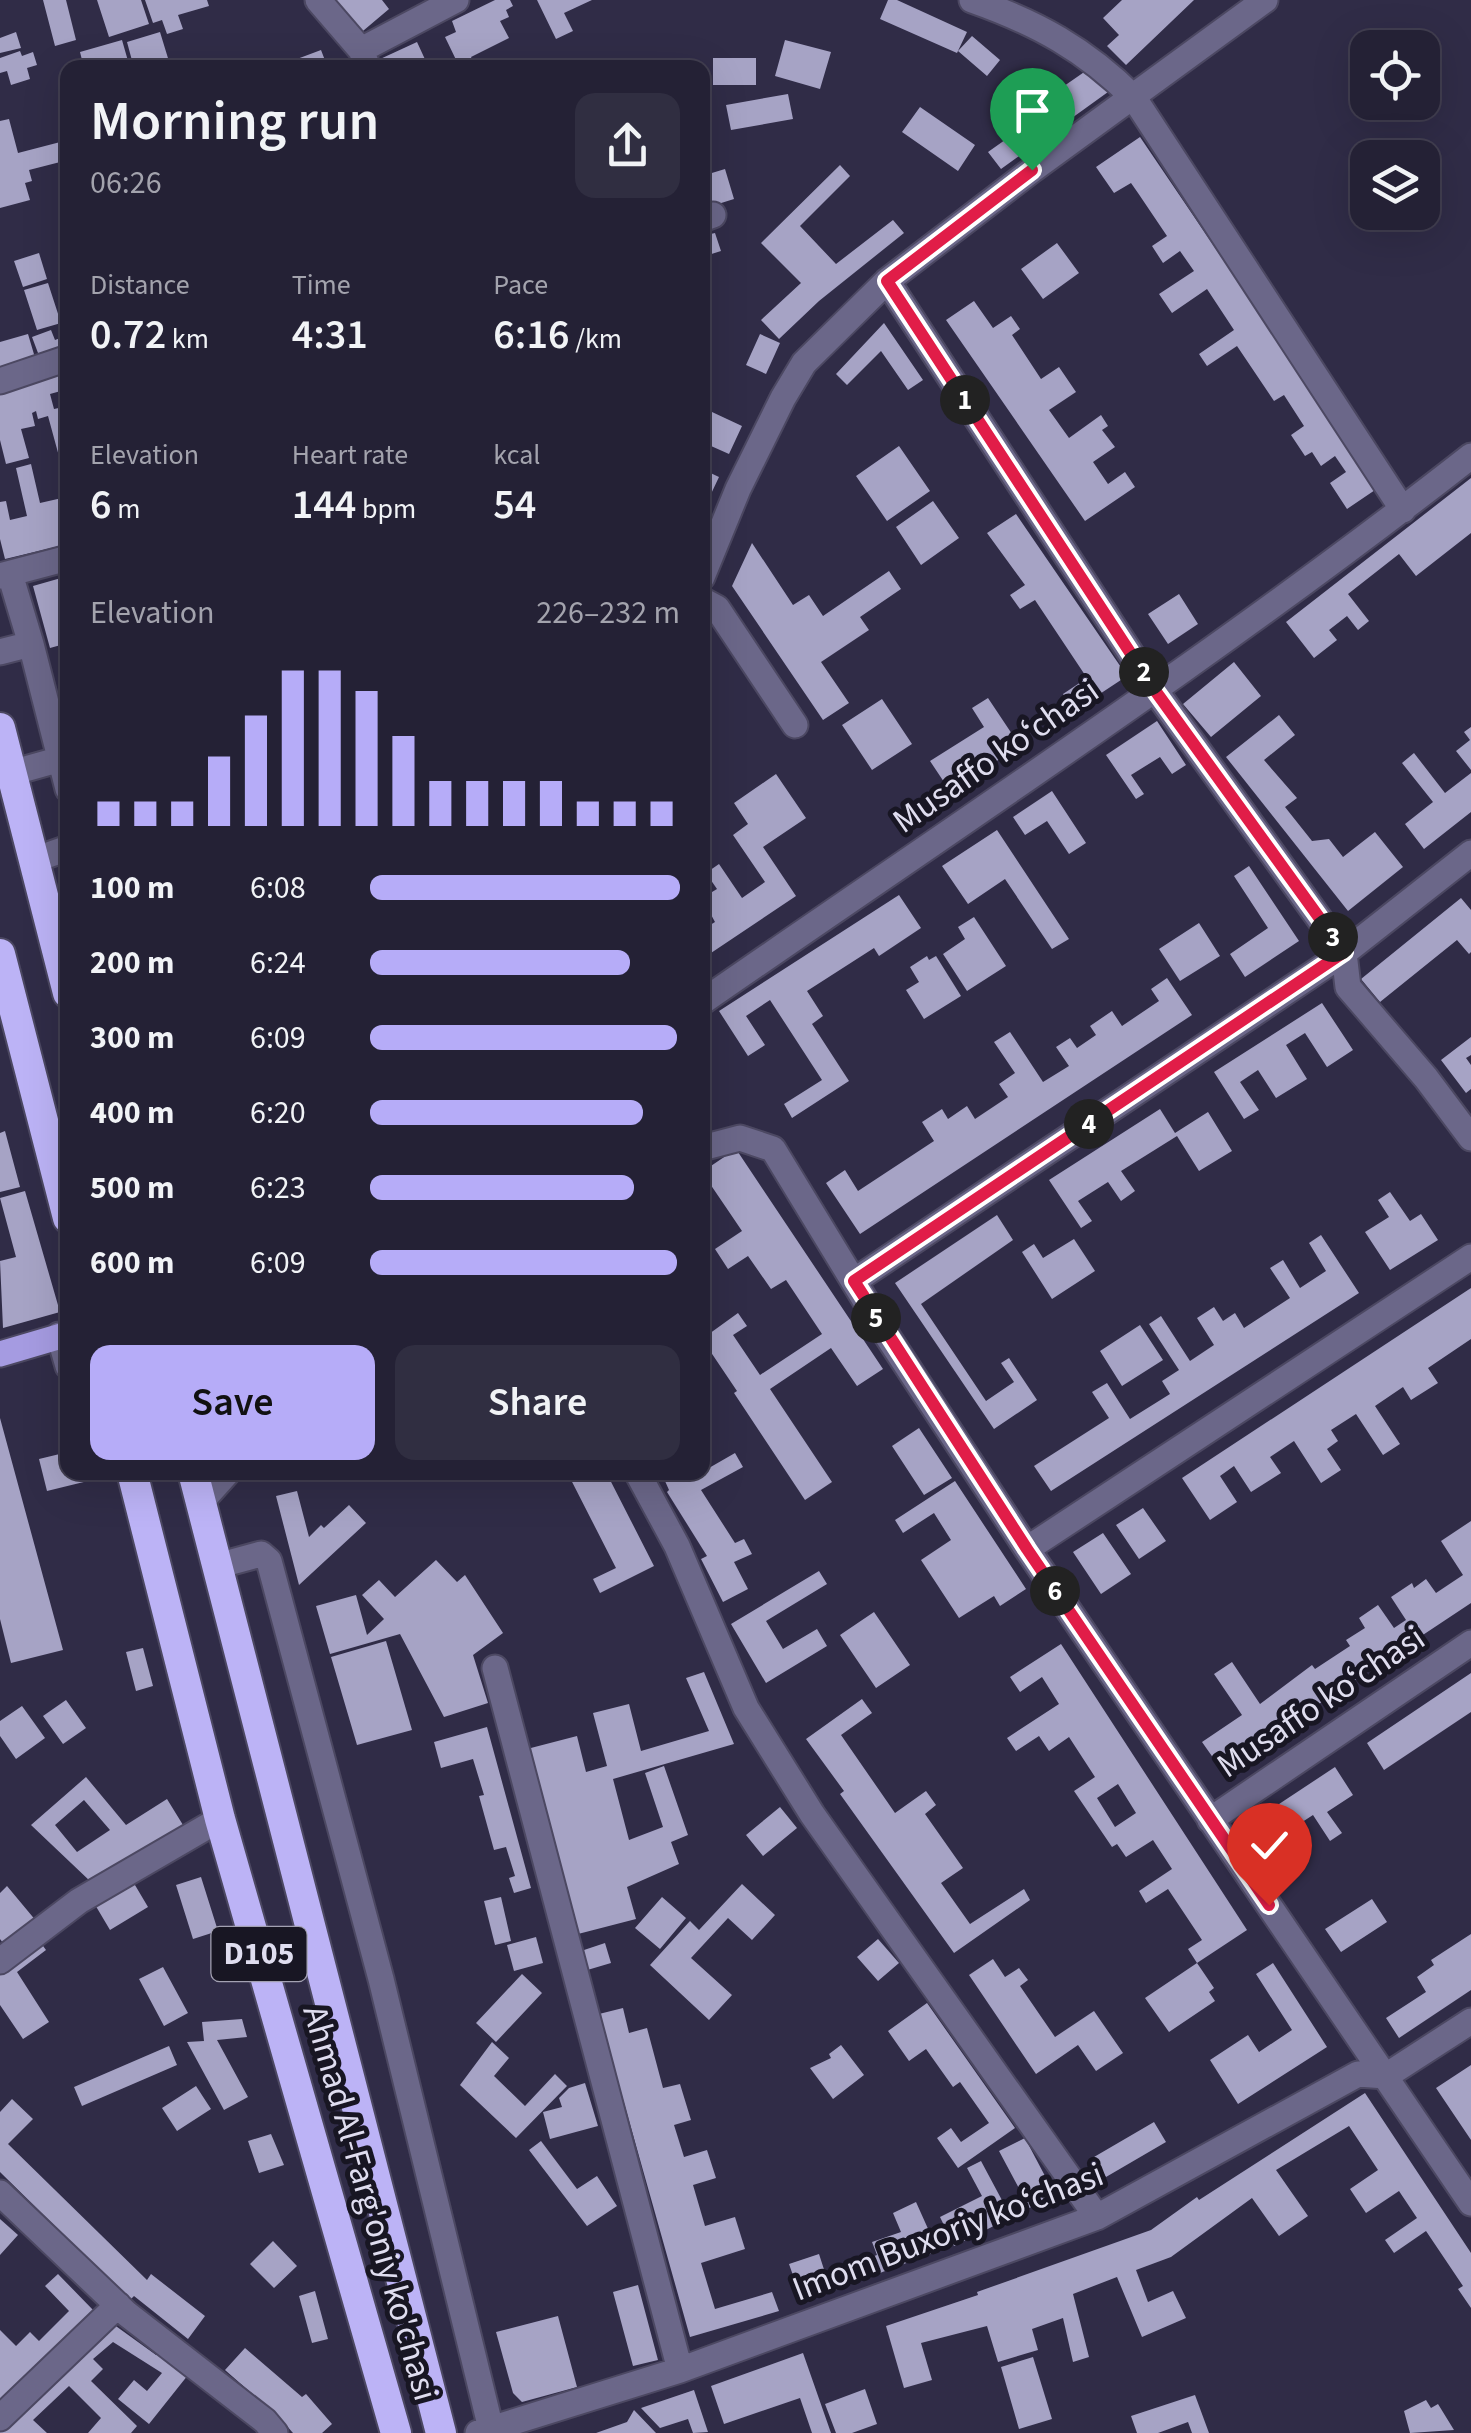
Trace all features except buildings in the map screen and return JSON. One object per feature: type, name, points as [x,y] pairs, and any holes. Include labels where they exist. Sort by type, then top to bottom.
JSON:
[{"type":"highway","points":[[0,728],[60,955]]},
{"type":"highway","points":[[0,954],[60,1187]]},
{"type":"highway","name":"Ahmad Al-Farg'oniy ko'chasi","points":[[134,1480],[220,1820],[396,2433]]},
{"type":"highway","name":"Ahmad Al-Farg'oniy ko'chasi","points":[[196,1487],[441,2433]]},
{"type":"main road","points":[[0,1354],[60,1335]]},
{"type":"street","points":[[318,0],[365,59],[456,0]]},
{"type":"street","points":[[972,0],[1025,19],[1102,66],[1134,98],[1403,510]]},
{"type":"street","points":[[710,558],[738,489],[804,362],[887,281],[1134,98],[1254,2]]},
{"type":"street","points":[[887,281],[1154,689],[1344,952],[1348,987],[1426,1078],[1471,1138]]},
{"type":"street","points":[[0,380],[60,361]]},
{"type":"street","name":"Musaffo koʻchasi","points":[[710,996],[1154,689],[1403,510],[1471,456]]},
{"type":"street","points":[[60,560],[5,575],[31,644],[60,747]]},
{"type":"street","points":[[710,604],[717,608],[795,725]]},
{"type":"street","points":[[0,652],[31,644]]},
{"type":"street","points":[[11,773],[60,759]]},
{"type":"street","points":[[34,860],[60,851]]},
{"type":"street","points":[[854,1281],[1344,952],[1471,854]]},
{"type":"street","points":[[710,1146],[740,1138],[773,1149],[1027,1549],[1471,2203]]},
{"type":"street","points":[[1027,1549],[1471,1257]]},
{"type":"street","points":[[642,1480],[677,1546],[746,1708],[812,1814],[1097,2217]]},
{"type":"street","points":[[218,1566],[261,1554],[269,1561],[381,1979],[487,2431]]},
{"type":"street","name":"Musaffo koʻchasi","points":[[1210,1820],[1471,1643]]},
{"type":"street","points":[[495,1668],[680,2370]]},
{"type":"street","points":[[0,1961],[79,1901],[220,1820]]},
{"type":"street","name":"Imom Buxoriy koʻchasi","points":[[487,2431],[680,2370],[1097,2217],[1358,2074],[1386,2076],[1471,2021]]},
{"type":"street","points":[[0,2193],[118,2305],[275,2433]]},
{"type":"street","points":[[0,2418],[118,2305]]},
{"type":"route","points":[[1032,170],[887,281],[1154,689],[1344,952],[854,1281],[1134,1710],[1269,1905]]}]
